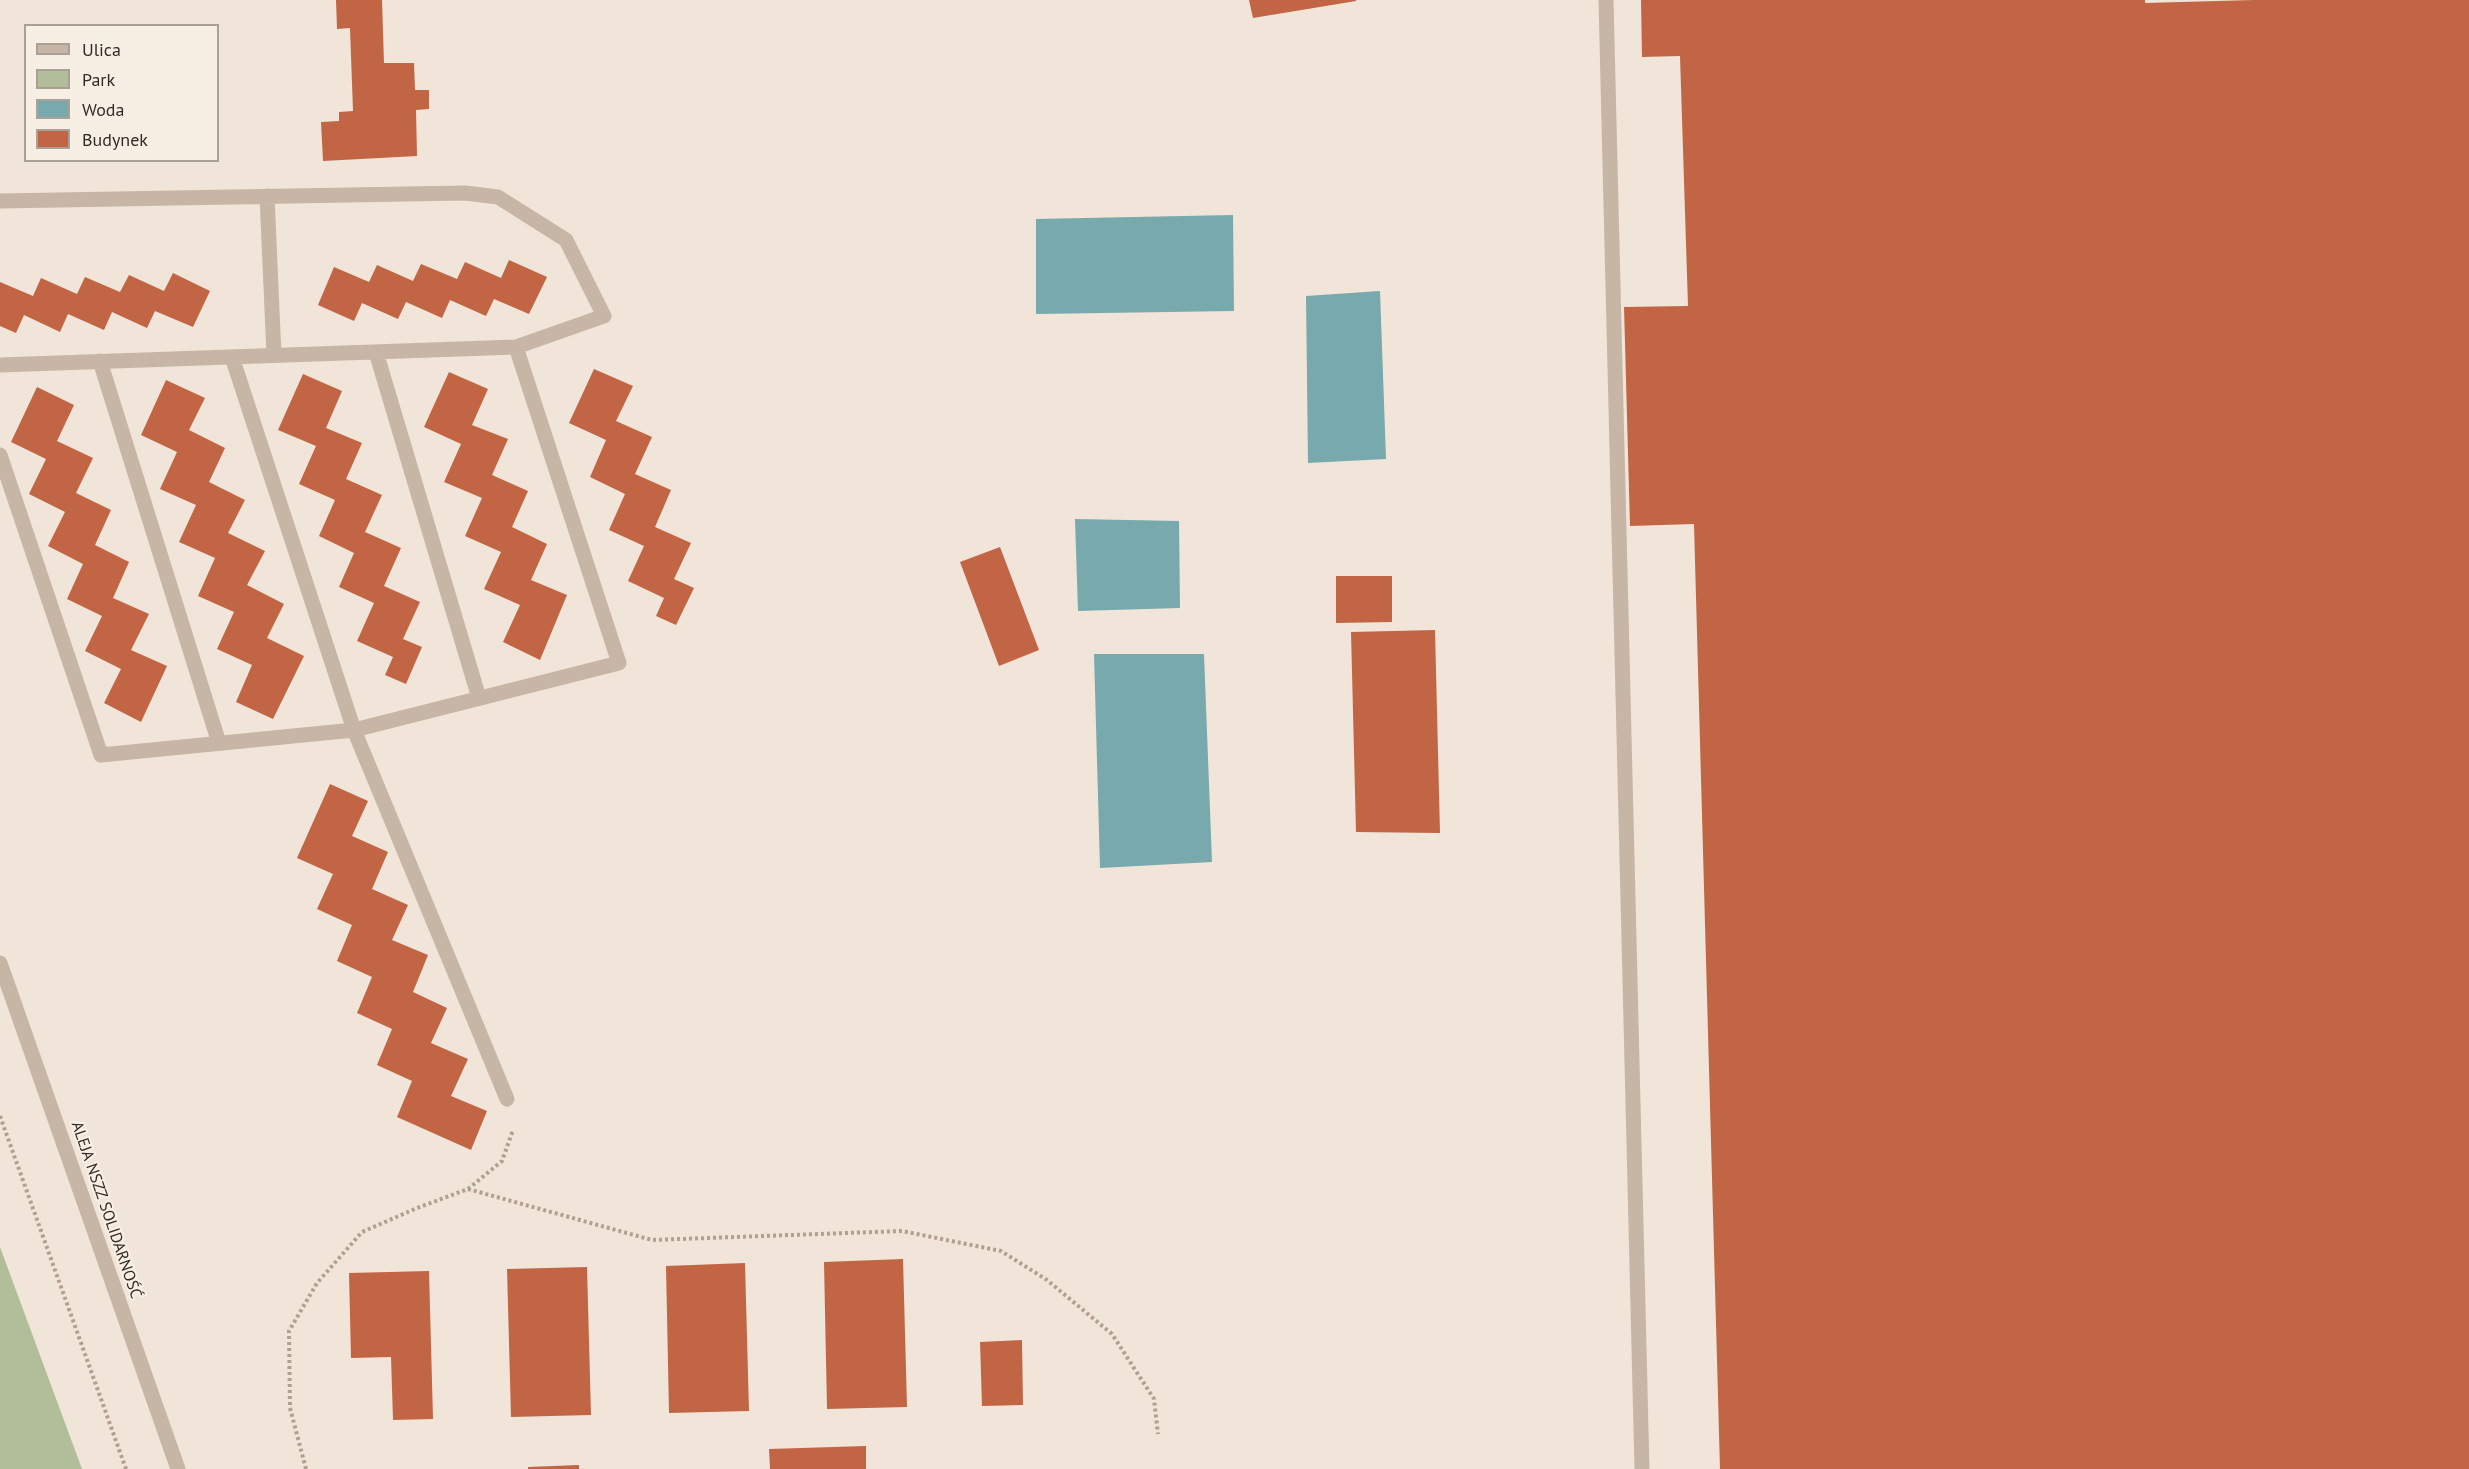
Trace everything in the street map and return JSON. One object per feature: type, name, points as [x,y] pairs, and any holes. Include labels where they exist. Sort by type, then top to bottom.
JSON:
[{"type":"street","points":[[1606,0],[1642,1469]]},
{"type":"street","points":[[0,201],[465,193],[498,197],[566,240],[604,316],[516,347],[0,365]]},
{"type":"street","points":[[267,196],[274,355]]},
{"type":"street","points":[[0,455],[101,754],[354,730],[619,663],[516,347]]},
{"type":"street","points":[[376,352],[479,698]]},
{"type":"street","points":[[232,357],[354,730],[507,1099]]},
{"type":"street","points":[[100,361],[219,743]]},
{"type":"street","name":"ALEJA NSZZ SOLIDARNOŚĆ","points":[[0,963],[178,1469]]},
{"type":"path","points":[[306,1469],[290,1408],[289,1331],[317,1283],[362,1232],[468,1189],[502,1161],[515,1123],[507,1099]]},
{"type":"path","points":[[0,1116],[126,1469]]},
{"type":"path","points":[[468,1189],[652,1240],[902,1231],[1001,1251],[1047,1280],[1112,1334],[1154,1399],[1158,1434]]},
{"type":"green space","points":[[0,1247],[82,1469],[0,1469]]},
{"type":"water","points":[[1233,215],[1234,311],[1036,314],[1036,219]]},
{"type":"water","points":[[1380,291],[1386,459],[1308,463],[1306,296]]},
{"type":"water","points":[[1075,519],[1179,521],[1180,608],[1078,611]]},
{"type":"water","points":[[1094,654],[1204,654],[1212,862],[1100,868]]},
{"type":"building","points":[[336,0],[382,0],[384,63],[414,63],[415,90],[429,90],[429,109],[416,110],[417,156],[323,161],[321,122],[339,121],[339,112],[353,111],[350,28],[337,29]]},
{"type":"building","points":[[1249,0],[1356,0],[1356,1],[1253,18]]},
{"type":"building","points":[[1641,0],[2145,0],[2145,3],[2253,0],[2469,0],[2469,1469],[1720,1469],[1694,524],[1630,526],[1624,307],[1688,306],[1680,56],[1642,57]]},
{"type":"building","points":[[509,260],[547,277],[529,314],[494,299],[486,316],[450,300],[442,318],[406,302],[398,319],[362,303],[354,321],[318,305],[334,267],[369,282],[377,265],[413,281],[421,264],[457,279],[465,262],[501,278]]},
{"type":"building","points":[[173,273],[210,291],[193,327],[155,311],[147,328],[112,312],[104,330],[68,314],[60,332],[24,315],[16,333],[0,326],[0,282],[33,296],[41,278],[77,294],[85,277],[120,292],[129,275],[164,291]]},
{"type":"building","points":[[594,369],[633,386],[616,421],[652,437],[635,474],[671,490],[655,527],[691,543],[674,579],[694,588],[676,625],[656,616],[664,598],[628,581],[644,546],[609,530],[625,494],[590,477],[606,440],[569,423]]},
{"type":"building","points":[[449,372],[488,389],[472,425],[508,439],[492,475],[528,491],[512,527],[547,544],[531,580],[567,595],[540,660],[503,642],[520,605],[484,589],[501,552],[465,536],[482,498],[444,482],[461,444],[424,427]]},
{"type":"building","points":[[303,374],[342,391],[326,428],[362,443],[346,479],[382,495],[365,532],[401,548],[384,586],[420,602],[403,639],[422,647],[406,684],[385,675],[393,657],[357,641],[374,603],[339,587],[354,553],[319,536],[335,500],[299,484],[316,446],[278,430]]},
{"type":"building","points":[[166,380],[205,398],[189,430],[225,448],[209,482],[245,500],[228,533],[265,551],[247,585],[284,604],[267,638],[304,656],[273,719],[236,702],[252,665],[217,649],[234,612],[198,596],[215,558],[179,542],[196,505],[160,489],[177,452],[141,435]]},
{"type":"building","points":[[37,387],[74,405],[57,441],[93,458],[76,493],[111,510],[95,545],[129,562],[113,598],[149,614],[131,650],[167,666],[141,722],[104,703],[121,669],[85,651],[102,616],[67,599],[83,564],[48,546],[65,512],[29,494],[46,459],[11,442]]},
{"type":"building","points":[[1000,547],[1039,650],[999,666],[960,562]]},
{"type":"building","points":[[1336,576],[1392,576],[1392,622],[1336,623]]},
{"type":"building","points":[[1435,630],[1440,833],[1356,832],[1351,632]]},
{"type":"building","points":[[330,784],[368,801],[352,836],[388,852],[372,889],[408,905],[392,940],[428,955],[413,992],[447,1008],[431,1043],[468,1059],[451,1096],[487,1111],[471,1150],[397,1117],[412,1081],[377,1065],[392,1029],[357,1013],[372,977],[337,961],[352,925],[317,909],[333,874],[297,858]]},
{"type":"building","points":[[903,1259],[907,1407],[827,1409],[824,1262]]},
{"type":"building","points":[[745,1263],[749,1411],[669,1413],[666,1266]]},
{"type":"building","points":[[587,1267],[591,1415],[511,1417],[507,1269]]},
{"type":"building","points":[[429,1271],[433,1419],[393,1420],[391,1357],[351,1358],[349,1273]]},
{"type":"building","points":[[1022,1340],[1023,1405],[982,1406],[980,1342]]},
{"type":"building","points":[[866,1446],[866,1469],[770,1469],[769,1449]]},
{"type":"building","points":[[579,1465],[579,1469],[528,1469],[528,1467]]}]
